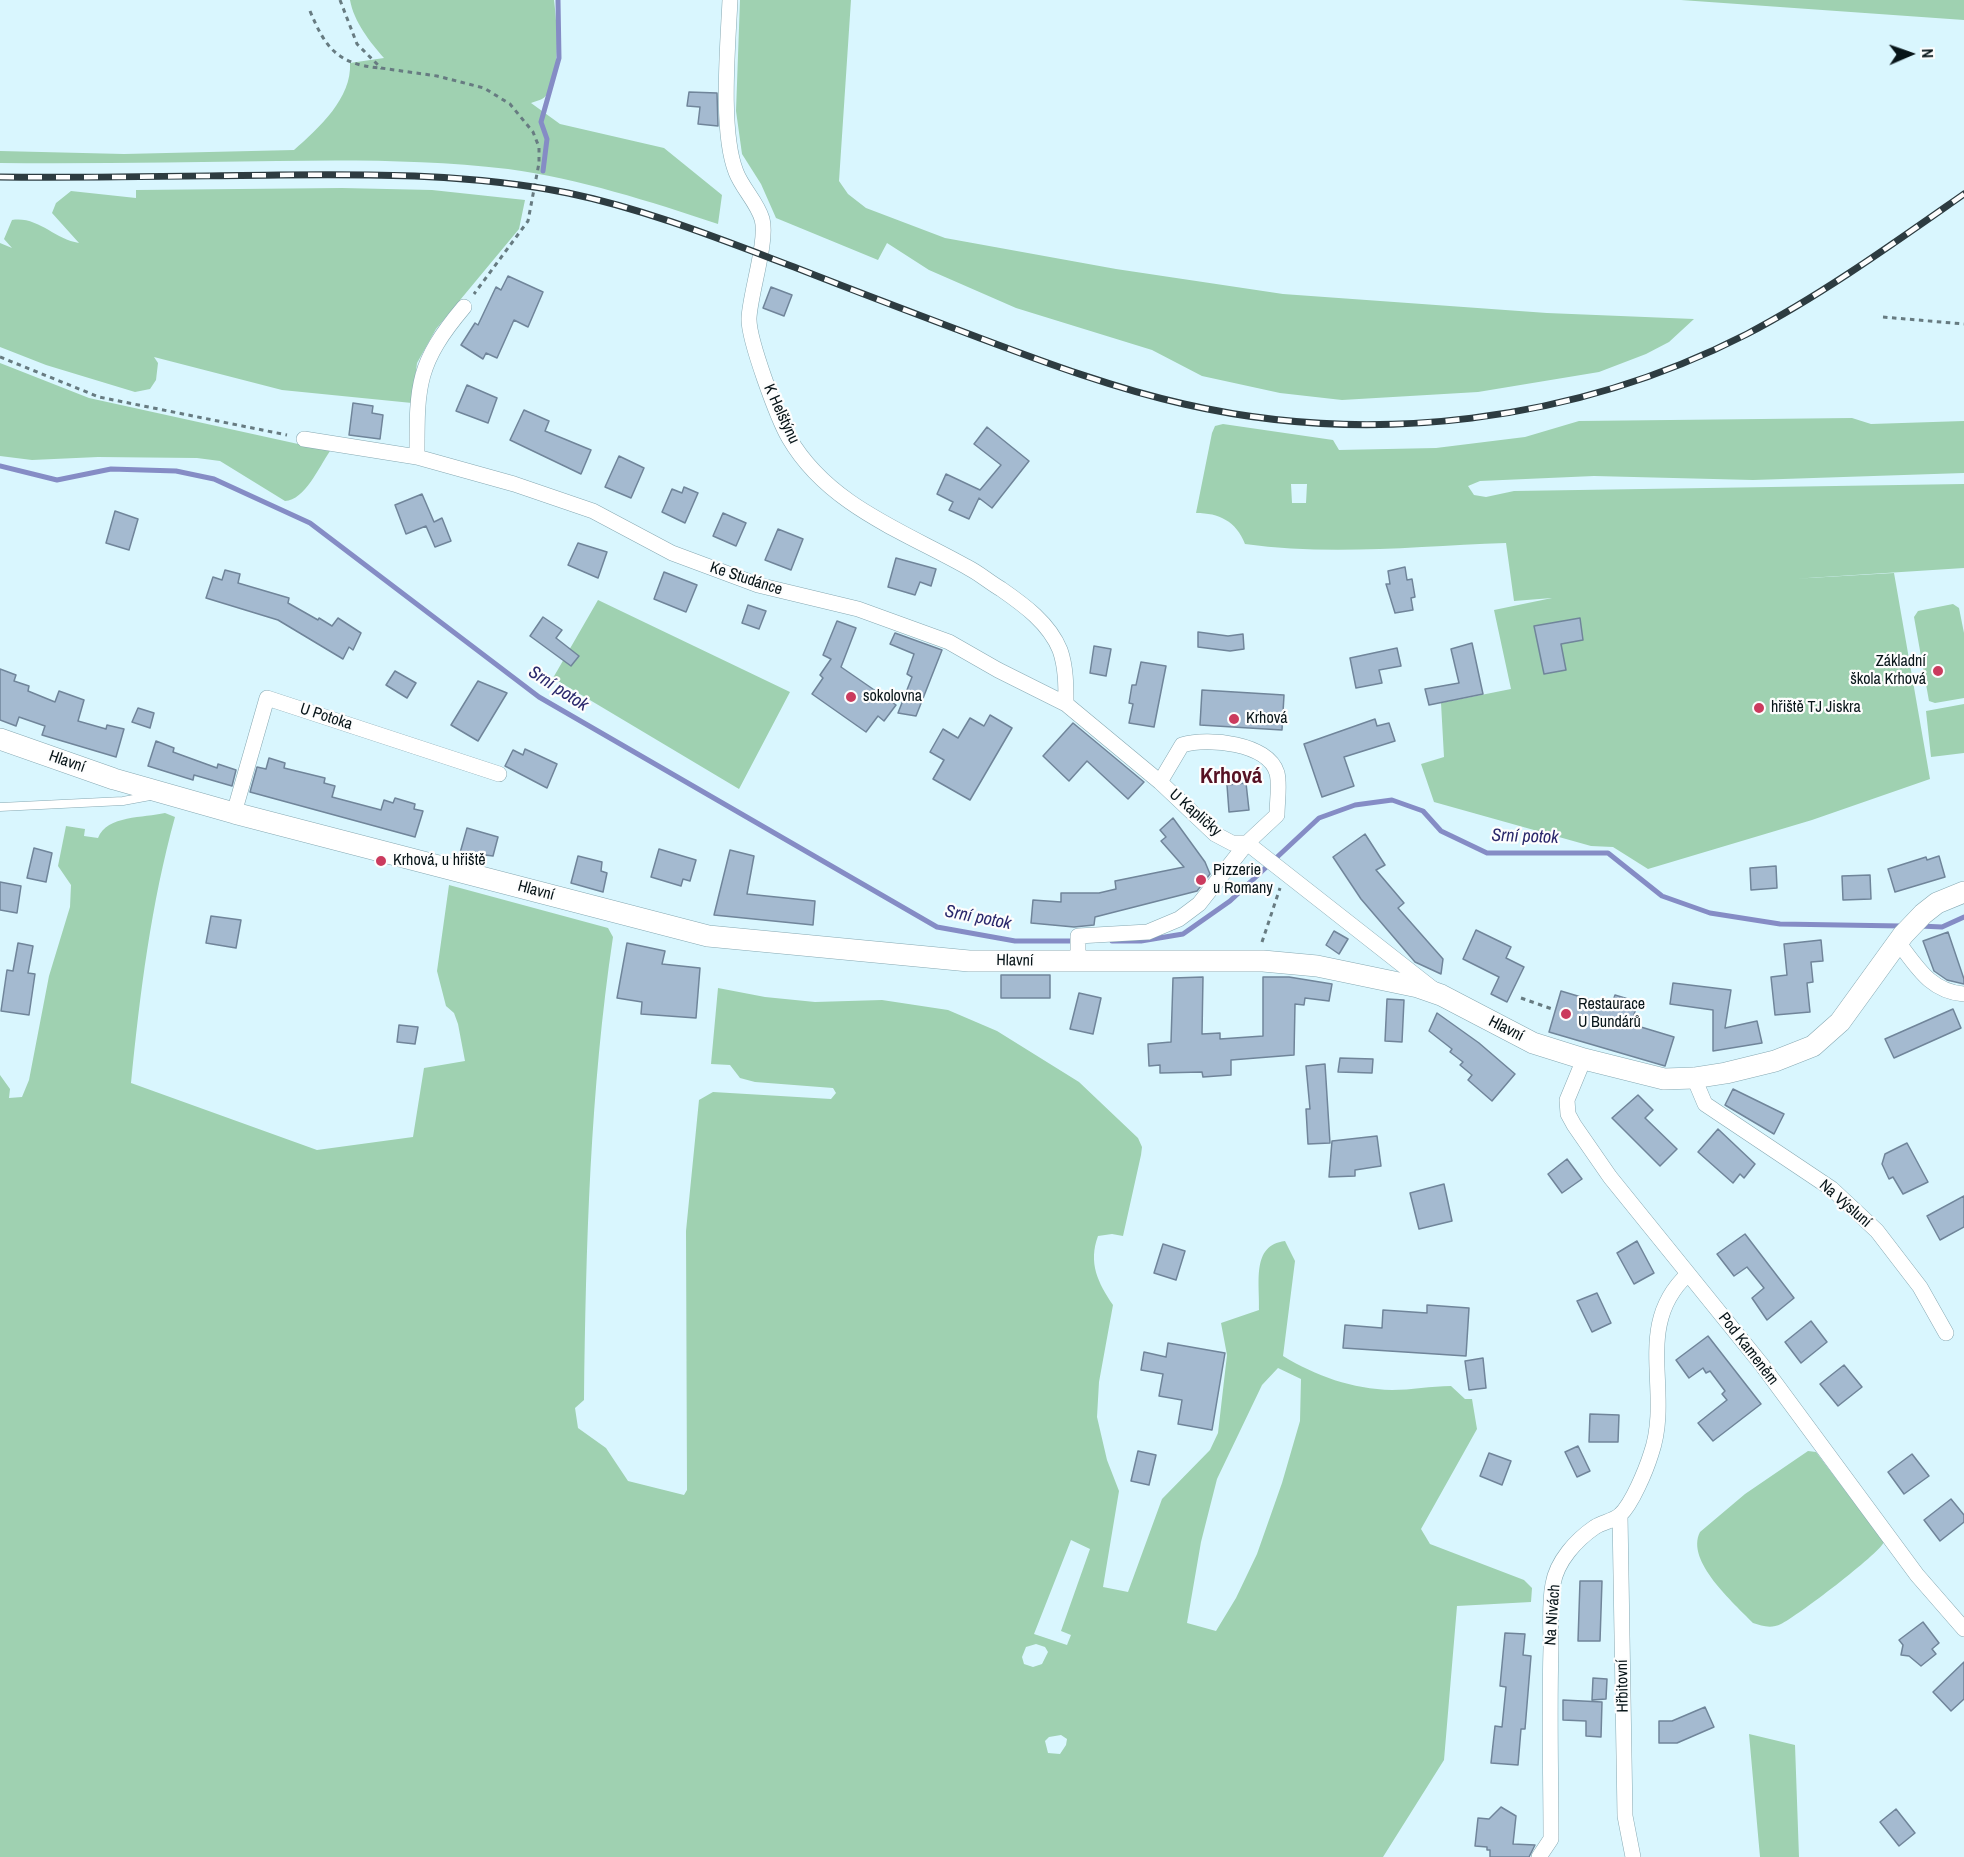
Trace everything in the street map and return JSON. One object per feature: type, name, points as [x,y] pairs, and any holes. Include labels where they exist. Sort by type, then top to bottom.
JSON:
[{"type":"street","name":"K Helštýnu","points":[[730,0],[727,115],[730,143],[735,171],[762,220],[749,320],[761,367],[789,438],[810,467],[855,506],[887,526],[967,567],[1027,606],[1045,626],[1060,649],[1066,675],[1066,704]]},
{"type":"street","points":[[417,457],[417,394],[422,374],[443,332],[464,307]]},
{"type":"street","name":"Ke Studánce","points":[[304,439],[417,457],[514,484],[593,511],[672,553],[758,585],[858,609],[949,642],[1066,704],[1160,782]]},
{"type":"street","name":"U Potoka","points":[[234,813],[267,698],[499,774]]},
{"type":"street","name":"Hlavní","points":[[0,739],[114,778],[234,813],[708,936],[969,961],[1078,949],[1291,963],[1355,972],[1442,995],[1513,1034],[1584,1059],[1654,1077],[1694,1078],[1775,1061],[1804,1050],[1822,1039],[1847,1014],[1900,939],[1923,914],[1937,903],[1964,892]]},
{"type":"street","name":"U Kapličky","points":[[1078,949],[1148,932],[1179,919],[1199,904],[1247,843],[1276,815],[1277,775],[1270,759],[1254,750],[1212,742],[1193,742],[1182,745],[1160,782],[1215,834],[1233,843],[1247,843],[1261,853],[1281,874],[1442,995]]},
{"type":"street","points":[[1900,939],[1933,985],[1950,993],[1964,994]]},
{"type":"street","name":"Pod Kameněm","points":[[1584,1059],[1568,1100],[1571,1119],[1610,1177],[1762,1365],[1917,1575],[1964,1629]]},
{"type":"street","name":"Na Výsluní","points":[[1694,1078],[1705,1104],[1832,1188],[1877,1231],[1920,1287],[1946,1333]]},
{"type":"street","points":[[1620,1515],[1637,1487],[1652,1453],[1659,1415],[1655,1341],[1660,1314],[1672,1288],[1688,1274]]},
{"type":"street","name":"Na Nivách","points":[[1539,1857],[1551,1839],[1550,1674],[1553,1584],[1560,1564],[1574,1545],[1597,1526],[1620,1515]]},
{"type":"street","name":"Hřbitovní","points":[[1620,1515],[1625,1816],[1633,1857]]},
{"type":"lane","points":[[0,807],[123,801],[170,793]]},
{"type":"path","points":[[340,0],[357,44],[381,68]]},
{"type":"path","points":[[310,11],[328,48],[364,67],[437,76],[484,87],[510,104],[526,121],[539,147],[539,163],[528,221],[464,307]]},
{"type":"path","points":[[1883,317],[1964,324]]},
{"type":"path","points":[[0,357],[99,397],[304,439]]},
{"type":"path","points":[[1260,950],[1281,874]]},
{"type":"path","points":[[1521,998],[1555,1010]]},
{"type":"green space","points":[[350,0],[554,0],[557,48],[554,74],[546,96],[531,103],[560,124],[664,148],[722,195],[718,224],[588,185],[535,173],[479,166],[364,161],[0,163],[0,151],[124,154],[294,150],[314,132],[340,100],[346,88],[350,63],[384,58],[359,24]]},
{"type":"green space","points":[[740,0],[851,0],[839,181],[848,194],[866,208],[945,238],[1116,269],[1283,294],[1547,313],[1694,319],[1669,342],[1646,354],[1599,372],[1478,392],[1342,400],[1280,393],[1202,376],[1152,350],[1016,308],[929,270],[887,243],[878,260],[776,218],[761,184],[742,154],[736,111]]},
{"type":"green space","points":[[1681,0],[1964,0],[1964,20]]},
{"type":"green space","points":[[342,188],[432,190],[525,200],[519,229],[436,329],[417,363],[412,403],[282,390],[154,357],[158,363],[156,380],[150,389],[135,392],[46,365],[0,347],[0,243],[12,248],[4,239],[12,220],[21,220],[38,224],[70,241],[79,243],[52,213],[56,203],[71,191],[136,198],[136,190]]},
{"type":"green space","points":[[0,363],[89,398],[330,451],[305,489],[299,495],[285,501],[220,461],[197,458],[98,457],[32,460],[0,456]]},
{"type":"green space","points":[[1852,418],[1871,424],[1964,421],[1964,473],[1753,480],[1594,476],[1480,481],[1468,486],[1474,495],[1486,497],[1514,491],[1964,484],[1964,568],[1792,579],[1894,573],[1930,779],[1812,820],[1648,869],[1613,847],[1591,846],[1434,802],[1421,764],[1444,757],[1441,703],[1511,689],[1494,610],[1552,598],[1514,601],[1506,543],[1342,550],[1277,548],[1245,544],[1237,529],[1226,520],[1196,513],[1212,433],[1215,426],[1223,424],[1333,440],[1339,450],[1436,448],[1525,437],[1579,421]],"holes":[[[1291,484],[1307,484],[1306,503],[1292,503]]]},
{"type":"green space","points":[[598,600],[790,692],[739,789],[553,678]]},
{"type":"green space","points":[[1953,604],[1959,608],[1964,633],[1964,698],[1935,703],[1929,701],[1914,617],[1918,611]]},
{"type":"green space","points":[[1964,704],[1964,753],[1931,757],[1926,711]]},
{"type":"green space","points":[[165,813],[175,817],[159,883],[147,949],[131,1083],[317,1150],[413,1137],[424,1068],[465,1061],[458,1024],[454,1013],[446,1006],[437,971],[449,885],[608,928],[613,937],[594,1110],[586,1284],[584,1400],[575,1408],[578,1428],[606,1448],[628,1481],[684,1495],[687,1490],[686,1231],[699,1100],[713,1092],[831,1099],[836,1093],[833,1088],[755,1082],[740,1078],[730,1065],[711,1064],[718,988],[765,997],[815,1002],[882,1000],[948,1010],[997,1031],[1079,1082],[1138,1138],[1142,1147],[1141,1155],[1123,1236],[1112,1234],[1098,1236],[1094,1255],[1099,1281],[1113,1305],[1099,1382],[1097,1417],[1107,1460],[1119,1491],[1103,1587],[1128,1592],[1162,1499],[1210,1450],[1218,1433],[1227,1355],[1221,1323],[1259,1310],[1259,1277],[1262,1257],[1274,1244],[1285,1241],[1295,1261],[1283,1356],[1308,1370],[1349,1384],[1392,1390],[1451,1386],[1465,1399],[1472,1399],[1477,1429],[1421,1529],[1430,1544],[1524,1580],[1532,1588],[1531,1602],[1457,1606],[1444,1760],[1383,1857],[0,1857],[0,1075],[10,1089],[9,1098],[22,1097],[29,1080],[49,976],[70,907],[71,885],[58,866],[66,826],[85,829],[84,836],[98,838],[109,825],[118,821]],"holes":[[[1278,1368],[1301,1379],[1300,1421],[1282,1483],[1257,1554],[1236,1598],[1216,1631],[1187,1623],[1201,1542],[1217,1479],[1262,1385]],[[1071,1540],[1090,1549],[1061,1631],[1071,1635],[1067,1645],[1034,1634]],[[1036,1644],[1045,1647],[1048,1652],[1042,1664],[1033,1667],[1024,1664],[1022,1657],[1026,1647]],[[1061,1735],[1067,1739],[1060,1754],[1048,1753],[1045,1741],[1049,1737]]]},
{"type":"green space","points":[[1808,1451],[1816,1452],[1884,1542],[1879,1549],[1819,1598],[1790,1619],[1767,1627],[1753,1623],[1714,1581],[1699,1556],[1697,1543],[1700,1532],[1745,1494]]},
{"type":"green space","points":[[1749,1734],[1795,1745],[1799,1857],[1760,1857]]},
{"type":"building","points":[[689,92],[717,93],[718,126],[698,124],[700,107],[687,106]]},
{"type":"building","points":[[508,276],[543,292],[528,327],[514,320],[497,358],[486,353],[483,359],[461,345],[475,323],[478,325],[496,287],[501,290]]},
{"type":"building","points":[[771,287],[792,295],[784,316],[763,308]]},
{"type":"building","points":[[467,385],[497,398],[488,423],[456,411]]},
{"type":"building","points":[[353,403],[373,406],[372,413],[383,415],[380,439],[349,435]]},
{"type":"building","points":[[524,410],[549,421],[545,431],[591,450],[581,474],[510,440]]},
{"type":"building","points":[[987,427],[1029,461],[992,508],[979,498],[969,519],[949,510],[953,502],[937,494],[946,474],[980,490],[1001,465],[974,444]]},
{"type":"building","points":[[619,456],[644,468],[631,498],[605,487]]},
{"type":"building","points":[[684,487],[698,493],[685,523],[662,512],[672,489],[682,493]]},
{"type":"building","points":[[422,494],[434,522],[442,518],[451,541],[435,547],[426,526],[406,534],[395,505]]},
{"type":"building","points":[[115,511],[138,519],[129,550],[106,543]]},
{"type":"building","points":[[723,513],[746,523],[736,546],[713,536]]},
{"type":"building","points":[[778,529],[803,539],[791,570],[765,560]]},
{"type":"building","points":[[578,543],[607,552],[598,578],[568,565]]},
{"type":"building","points":[[896,558],[936,569],[931,586],[920,582],[915,595],[888,587]]},
{"type":"building","points":[[1405,567],[1407,580],[1412,579],[1415,597],[1411,598],[1413,610],[1395,613],[1386,584],[1390,584],[1388,571]]},
{"type":"building","points":[[225,570],[240,574],[238,583],[289,598],[288,603],[332,626],[338,618],[361,633],[353,650],[349,647],[343,659],[278,620],[206,598],[213,577],[222,580]]},
{"type":"building","points":[[664,572],[697,585],[686,612],[654,599]]},
{"type":"building","points":[[748,605],[766,611],[759,629],[742,623]]},
{"type":"building","points":[[543,617],[562,630],[556,638],[579,656],[571,666],[530,636]]},
{"type":"building","points":[[1580,618],[1583,640],[1561,644],[1566,670],[1544,674],[1534,626]]},
{"type":"building","name":"sokolovna","points":[[837,621],[856,628],[841,667],[896,705],[884,721],[878,716],[866,732],[812,694],[823,678],[820,675],[831,659],[823,655]]},
{"type":"building","points":[[1198,632],[1228,636],[1243,634],[1244,649],[1230,651],[1198,647]]},
{"type":"building","points":[[895,633],[942,650],[916,716],[898,713],[912,677],[907,674],[914,654],[890,644]]},
{"type":"building","points":[[1472,643],[1483,694],[1429,705],[1425,689],[1459,683],[1451,649]]},
{"type":"building","points":[[1094,646],[1111,649],[1106,676],[1090,673]]},
{"type":"building","points":[[1397,648],[1401,666],[1379,670],[1382,683],[1356,688],[1350,658]]},
{"type":"building","points":[[1141,662],[1166,666],[1154,727],[1129,723],[1133,704],[1129,703],[1132,685],[1136,685]]},
{"type":"building","points":[[0,669],[16,675],[14,681],[29,686],[28,691],[55,702],[59,691],[84,700],[78,721],[106,729],[107,725],[124,729],[116,757],[42,735],[45,726],[19,717],[16,726],[0,720]]},
{"type":"building","points":[[395,671],[416,683],[407,698],[386,685]]},
{"type":"building","points":[[478,681],[507,693],[478,741],[451,725]]},
{"type":"building","points":[[1202,690],[1284,695],[1282,730],[1200,725]]},
{"type":"building","points":[[138,708],[154,713],[150,728],[132,722]]},
{"type":"building","points":[[990,715],[1012,728],[970,800],[933,779],[944,760],[930,752],[943,729],[958,738],[970,718],[984,726]]},
{"type":"building","points":[[1375,719],[1377,726],[1389,723],[1395,741],[1344,757],[1354,786],[1322,797],[1304,744]]},
{"type":"building","points":[[1073,723],[1144,782],[1128,799],[1087,761],[1069,781],[1043,756]]},
{"type":"building","points":[[156,741],[174,748],[173,752],[217,768],[218,764],[236,770],[232,786],[194,775],[193,780],[148,766]]},
{"type":"building","points":[[525,749],[557,764],[547,788],[505,766],[513,750],[523,755]]},
{"type":"building","points":[[269,758],[285,763],[284,768],[325,778],[324,783],[335,786],[332,797],[381,810],[384,800],[393,803],[395,798],[415,804],[414,809],[423,811],[415,837],[250,792],[257,767],[266,769]]},
{"type":"building","points":[[1246,783],[1249,810],[1229,812],[1227,785]]},
{"type":"building","points":[[1173,818],[1205,862],[1210,874],[1197,891],[1095,917],[1094,925],[1074,927],[1031,923],[1033,900],[1061,902],[1061,893],[1099,893],[1116,889],[1115,881],[1184,867],[1161,841],[1166,837],[1160,830]]},
{"type":"building","points":[[467,828],[498,837],[493,856],[485,855],[484,860],[460,853]]},
{"type":"building","points":[[1365,834],[1385,865],[1376,870],[1404,903],[1398,908],[1443,959],[1441,974],[1415,962],[1361,899],[1333,857]]},
{"type":"building","points":[[34,848],[52,853],[46,882],[27,878]]},
{"type":"building","points":[[659,849],[696,860],[690,881],[683,879],[681,886],[651,877]]},
{"type":"building","points":[[730,850],[754,856],[747,894],[815,901],[813,925],[714,915]]},
{"type":"building","points":[[578,856],[602,862],[601,871],[607,873],[603,892],[571,883]]},
{"type":"building","points":[[1939,856],[1945,877],[1895,892],[1888,869],[1926,857],[1927,860]]},
{"type":"building","points":[[1776,866],[1777,888],[1751,890],[1750,868]]},
{"type":"building","points":[[1870,875],[1871,899],[1843,900],[1842,876]]},
{"type":"building","points":[[0,882],[21,886],[17,913],[0,910]]},
{"type":"building","points":[[211,916],[241,920],[236,948],[206,943]]},
{"type":"building","points":[[1476,930],[1511,947],[1506,958],[1524,967],[1507,1002],[1491,994],[1499,977],[1463,959]]},
{"type":"building","points":[[1334,931],[1348,939],[1339,954],[1326,945]]},
{"type":"building","points":[[1948,932],[1964,984],[1947,980],[1934,971],[1923,941]]},
{"type":"building","points":[[1821,940],[1823,961],[1811,962],[1813,982],[1807,983],[1810,1012],[1775,1015],[1771,977],[1787,975],[1784,944]]},
{"type":"building","points":[[18,943],[33,946],[28,973],[35,974],[29,1015],[1,1011],[7,970],[13,971]]},
{"type":"building","points":[[627,943],[665,951],[662,964],[700,968],[696,1018],[641,1014],[642,1002],[617,998]]},
{"type":"building","points":[[1001,975],[1050,975],[1050,998],[1001,998]]},
{"type":"building","points":[[1203,977],[1202,1034],[1220,1033],[1220,1039],[1263,1036],[1263,977],[1289,977],[1332,984],[1329,1001],[1305,998],[1304,1005],[1295,1004],[1294,1055],[1231,1060],[1231,1075],[1203,1077],[1202,1072],[1160,1073],[1160,1065],[1149,1066],[1148,1044],[1171,1042],[1173,978]]},
{"type":"building","points":[[1673,983],[1731,990],[1725,1028],[1757,1021],[1762,1043],[1713,1051],[1713,1010],[1670,1004]]},
{"type":"building","points":[[1561,991],[1611,1006],[1615,995],[1638,1002],[1631,1024],[1674,1037],[1665,1066],[1549,1032]]},
{"type":"building","points":[[1079,993],[1101,998],[1093,1034],[1070,1029]]},
{"type":"building","points":[[1387,999],[1404,1000],[1402,1042],[1385,1041]]},
{"type":"building","points":[[1953,1009],[1961,1028],[1894,1058],[1885,1039]]},
{"type":"building","points":[[1437,1013],[1479,1043],[1515,1074],[1492,1101],[1468,1080],[1472,1075],[1460,1065],[1463,1062],[1450,1052],[1452,1049],[1429,1031]]},
{"type":"building","points":[[399,1025],[418,1027],[415,1044],[397,1042]]},
{"type":"building","points":[[1340,1058],[1373,1059],[1372,1073],[1338,1072]]},
{"type":"building","points":[[1325,1064],[1330,1143],[1308,1144],[1306,1109],[1310,1109],[1306,1066]]},
{"type":"building","points":[[1733,1089],[1784,1114],[1774,1134],[1725,1105]]},
{"type":"building","points":[[1638,1095],[1653,1110],[1645,1118],[1677,1149],[1660,1166],[1612,1118]]},
{"type":"building","points":[[1718,1129],[1755,1164],[1744,1178],[1740,1174],[1733,1183],[1698,1152]]},
{"type":"building","points":[[1377,1136],[1381,1166],[1355,1170],[1355,1176],[1329,1177],[1332,1141]]},
{"type":"building","points":[[1907,1143],[1928,1182],[1903,1194],[1893,1177],[1889,1179],[1882,1164],[1885,1154]]},
{"type":"building","points":[[1567,1159],[1582,1179],[1562,1193],[1548,1174]]},
{"type":"building","points":[[1444,1184],[1452,1221],[1419,1229],[1410,1193]]},
{"type":"building","points":[[1964,1196],[1964,1227],[1940,1240],[1927,1216]]},
{"type":"building","points":[[1745,1234],[1794,1298],[1767,1320],[1752,1298],[1764,1288],[1747,1267],[1734,1276],[1717,1254]]},
{"type":"building","points":[[1637,1241],[1654,1273],[1634,1284],[1617,1253]]},
{"type":"building","points":[[1163,1244],[1185,1251],[1176,1280],[1154,1273]]},
{"type":"building","points":[[1597,1293],[1611,1323],[1592,1332],[1577,1301]]},
{"type":"building","points":[[1427,1305],[1469,1308],[1466,1356],[1343,1348],[1345,1325],[1382,1328],[1383,1310],[1427,1313]]},
{"type":"building","points":[[1811,1321],[1827,1342],[1801,1363],[1785,1342]]},
{"type":"building","points":[[1708,1336],[1761,1404],[1713,1441],[1698,1423],[1727,1400],[1722,1394],[1725,1391],[1710,1371],[1706,1373],[1703,1368],[1689,1378],[1676,1360]]},
{"type":"building","points":[[1168,1343],[1225,1353],[1212,1430],[1178,1424],[1182,1400],[1159,1396],[1163,1374],[1141,1370],[1144,1352],[1166,1357]]},
{"type":"building","points":[[1483,1358],[1486,1388],[1469,1390],[1465,1361]]},
{"type":"building","points":[[1844,1365],[1862,1387],[1838,1406],[1820,1384]]},
{"type":"building","points":[[1590,1414],[1619,1415],[1618,1442],[1589,1442]]},
{"type":"building","points":[[1578,1446],[1590,1471],[1577,1477],[1565,1452]]},
{"type":"building","points":[[1138,1451],[1156,1455],[1149,1485],[1131,1481]]},
{"type":"building","points":[[1489,1453],[1511,1461],[1502,1485],[1480,1476]]},
{"type":"building","points":[[1912,1454],[1929,1476],[1904,1494],[1888,1472]]},
{"type":"building","points":[[1951,1499],[1964,1515],[1964,1522],[1940,1541],[1924,1520]]},
{"type":"building","points":[[1580,1581],[1602,1581],[1600,1641],[1578,1641]]},
{"type":"building","points":[[1923,1622],[1939,1643],[1932,1649],[1936,1654],[1921,1666],[1909,1656],[1901,1655],[1903,1645],[1899,1640]]},
{"type":"building","points":[[1505,1633],[1525,1634],[1523,1655],[1531,1656],[1525,1729],[1521,1729],[1518,1765],[1491,1763],[1495,1726],[1502,1727],[1506,1687],[1500,1686]]},
{"type":"building","points":[[1964,1662],[1964,1699],[1951,1711],[1933,1692]]},
{"type":"building","points":[[1593,1678],[1607,1679],[1606,1699],[1592,1700]]},
{"type":"building","points":[[1563,1700],[1602,1702],[1601,1737],[1586,1736],[1586,1721],[1563,1720]]},
{"type":"building","points":[[1705,1707],[1714,1727],[1677,1743],[1659,1743],[1659,1721],[1672,1721]]},
{"type":"building","points":[[1501,1807],[1516,1816],[1513,1844],[1535,1845],[1529,1857],[1490,1857],[1490,1850],[1487,1850],[1487,1847],[1475,1846],[1478,1818],[1489,1819]]},
{"type":"building","points":[[1896,1809],[1915,1833],[1899,1846],[1880,1822]]},
{"type":"waterway","points":[[543,171],[547,139],[541,122],[559,58],[558,0]]},
{"type":"waterway","name":"Srní potok","points":[[0,466],[57,480],[111,469],[176,471],[214,479],[310,523],[539,697],[937,927],[1015,941],[1076,941]]},
{"type":"waterway","name":"Srní potok","points":[[1112,941],[1141,941],[1183,934],[1230,901],[1319,818],[1355,805],[1392,800],[1423,811],[1441,831],[1487,853],[1608,853],[1662,896],[1710,913],[1780,924],[1901,926]]},
{"type":"waterway","name":"Srní potok","points":[[1920,926],[1942,927],[1964,917]]},
{"type":"railway","points":[[0,177],[424,176],[496,182],[568,193],[625,207],[682,225],[1053,365],[1157,398],[1255,417],[1327,424],[1399,424],[1472,418],[1543,406],[1613,388],[1681,364],[1775,319],[1858,267],[1964,194]]},
{"type":"place","name":"Základní škola Krhová","points":[[1938,671]]},
{"type":"place","name":"sokolovna","points":[[851,697]]},
{"type":"place","name":"hřiště TJ Jiskra","points":[[1759,708]]},
{"type":"place","name":"Krhová","points":[[1234,719]]},
{"type":"place","name":"Krhová, u hřiště","points":[[381,861]]},
{"type":"place","name":"Pizzerie u Romany","points":[[1201,880]]},
{"type":"place","name":"Restaurace U Bundárů","points":[[1566,1014]]},
{"type":"district","name":"Krhová","points":[[1231,777]]}]
